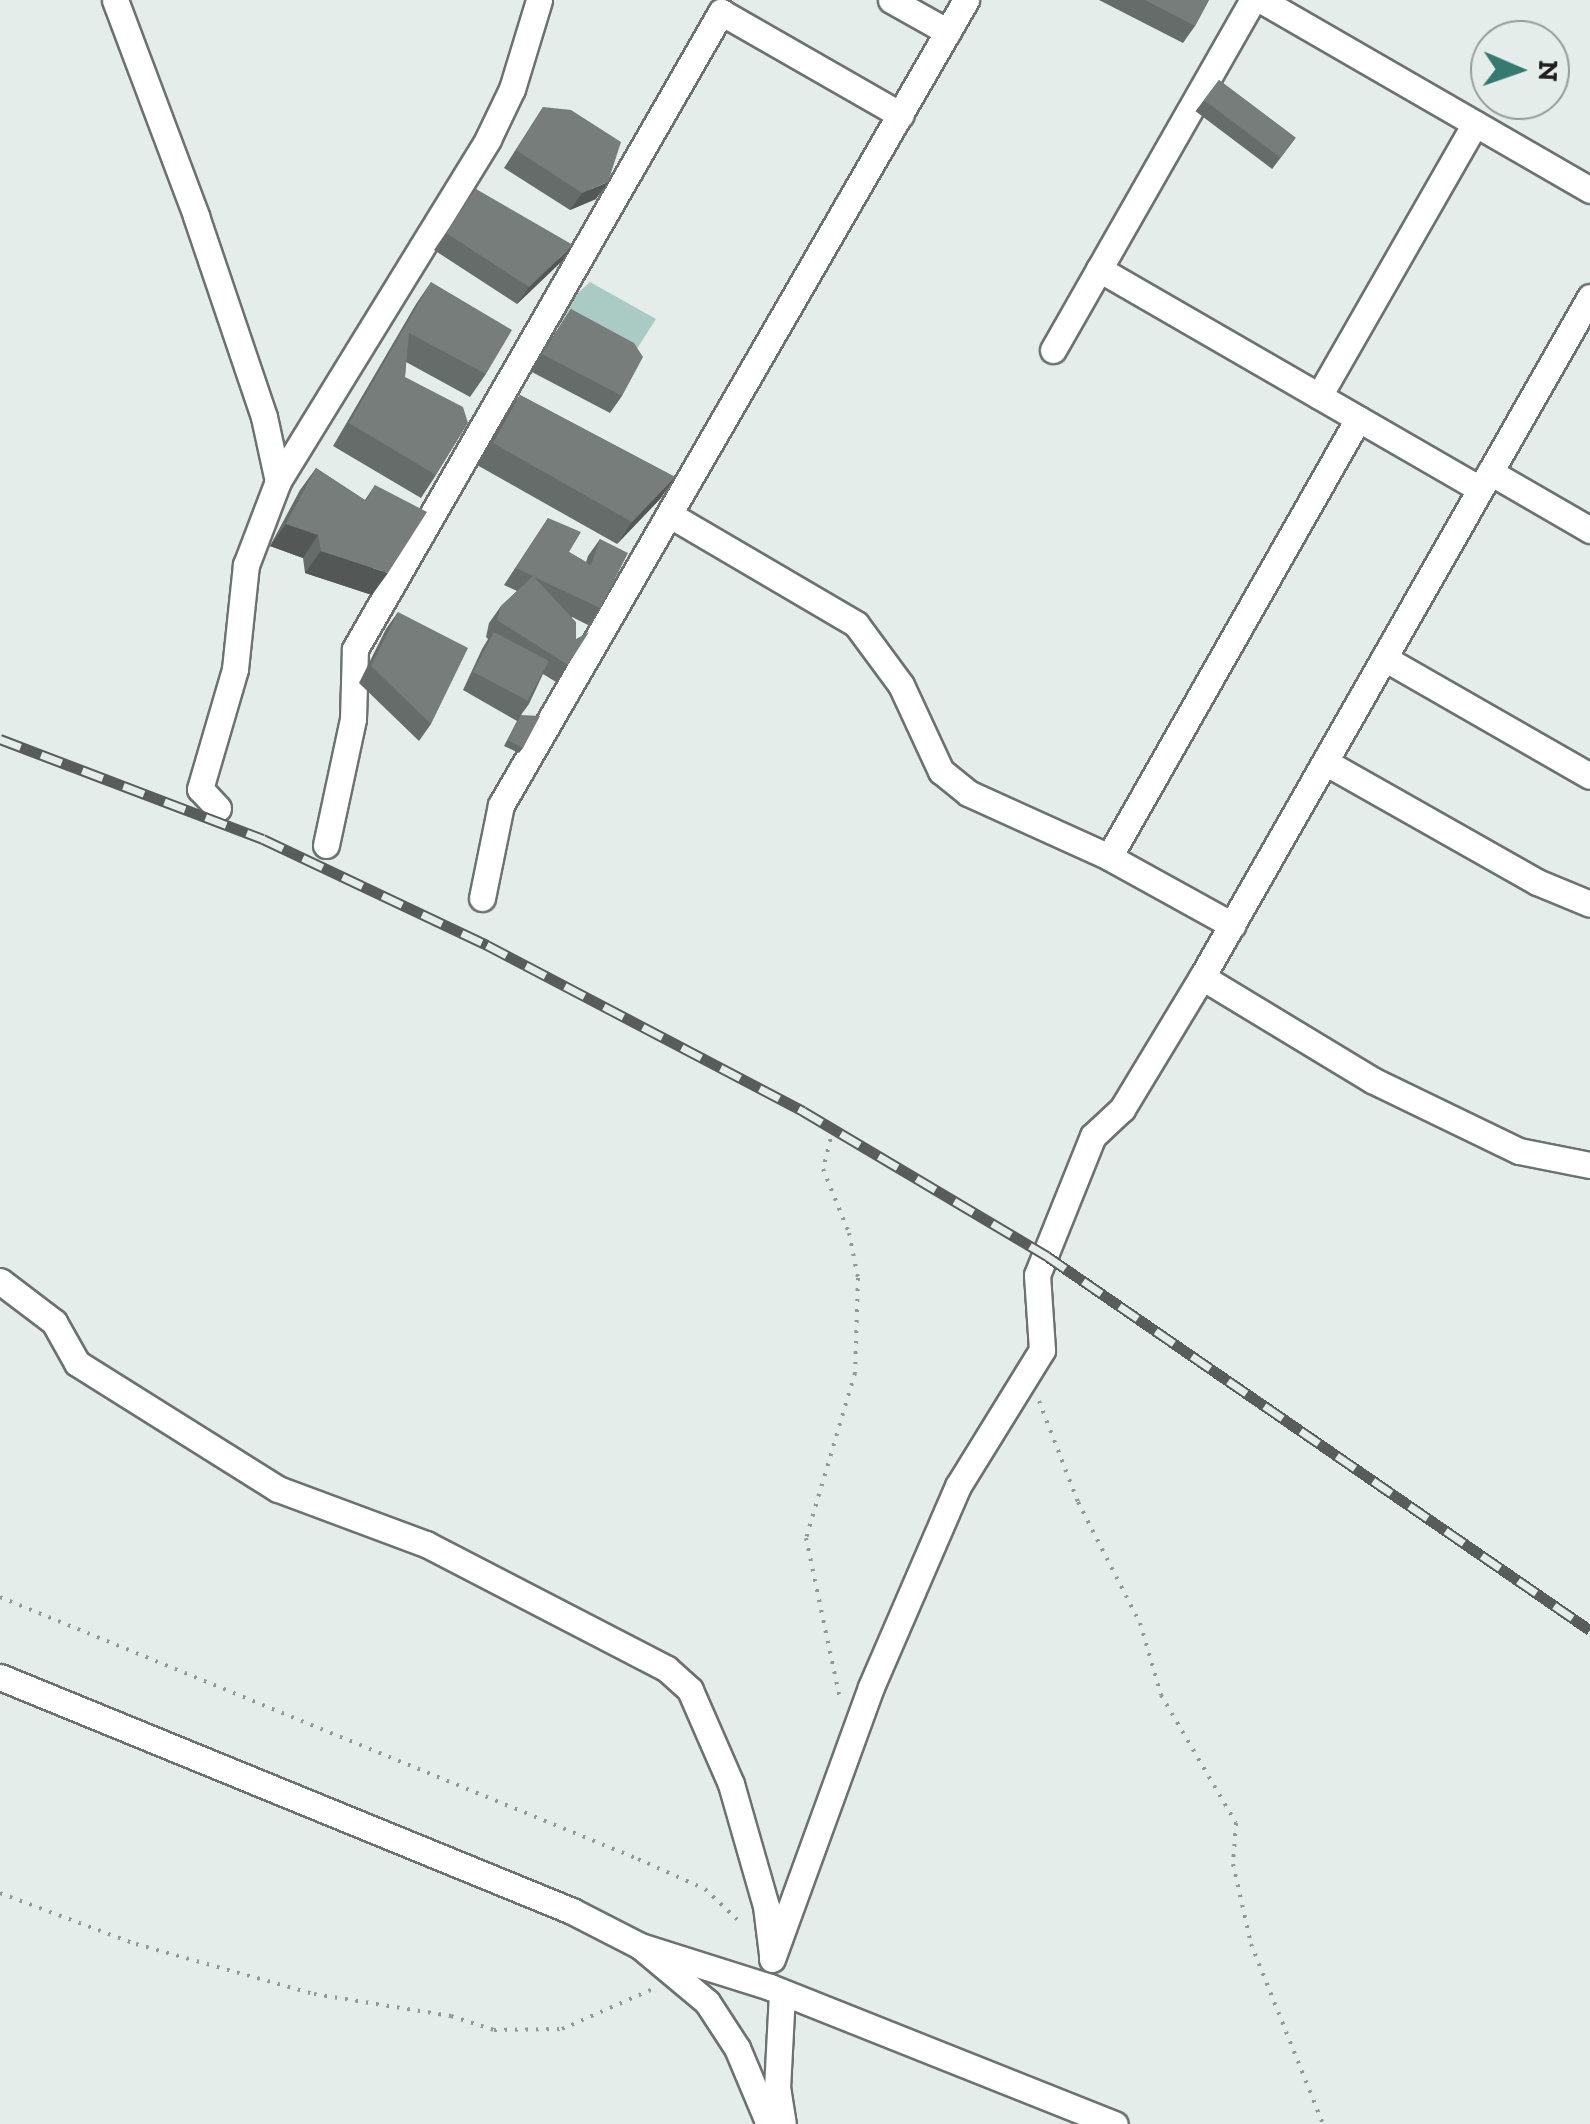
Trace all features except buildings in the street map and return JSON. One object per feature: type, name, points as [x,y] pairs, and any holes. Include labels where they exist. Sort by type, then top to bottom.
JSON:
[{"type":"street","points":[[218,808],[200,789],[235,668],[246,566],[278,481],[488,139],[512,89],[539,0]]},
{"type":"street","points":[[890,0],[948,32]]},
{"type":"street","points":[[482,898],[501,805],[672,516],[966,0]]},
{"type":"street","points":[[1053,350],[1253,0]]},
{"type":"street","points":[[1261,0],[1590,190]]},
{"type":"street","points":[[118,1],[264,417],[278,481]]},
{"type":"street","points":[[326,845],[353,718],[355,649],[720,12],[900,115]]},
{"type":"street","points":[[1319,396],[1475,124]]},
{"type":"street","points":[[1099,269],[1358,419],[1590,530]]},
{"type":"street","points":[[772,1959],[856,1728],[958,1486],[1032,1371],[1044,1326],[1037,1275],[1086,1152],[1122,1108],[1202,977],[1590,297]]},
{"type":"street","points":[[1109,857],[1358,419]]},
{"type":"street","points":[[672,516],[856,624],[901,684],[941,770],[968,793],[1109,857],[1232,925]]},
{"type":"street","points":[[1384,658],[1590,776]]},
{"type":"street","points":[[1325,762],[1536,882],[1590,904]]},
{"type":"street","points":[[1202,977],[1372,1080],[1519,1151],[1590,1165]]},
{"type":"street","points":[[0,1281],[54,1322],[76,1364],[278,1489],[426,1544],[667,1669],[690,1690],[732,1784],[766,1906],[772,1959]]},
{"type":"street","points":[[0,1677],[572,1911],[640,1946],[782,1993],[1115,2124]]},
{"type":"street","points":[[640,1946],[707,2002],[737,2048],[769,2124]]},
{"type":"street","points":[[782,1993],[777,2087],[783,2124]]},
{"type":"path","points":[[833,1129],[823,1169],[849,1233],[858,1278],[855,1373],[806,1538],[843,1716],[856,1728]]},
{"type":"path","points":[[1032,1371],[1048,1436],[1140,1623],[1161,1695],[1236,1823],[1233,1864],[1251,1944],[1323,2124]]},
{"type":"path","points":[[0,1597],[704,1889],[772,1959]]},
{"type":"path","points":[[0,1893],[136,1944],[314,1994],[450,2016],[494,2030],[562,2028],[676,1976]]},
{"type":"green space","points":[[590,282],[656,319],[626,366],[559,326],[565,305]]},
{"type":"railway","points":[[0,739],[263,839],[487,945],[803,1111],[1047,1256],[1590,1630]]}]
